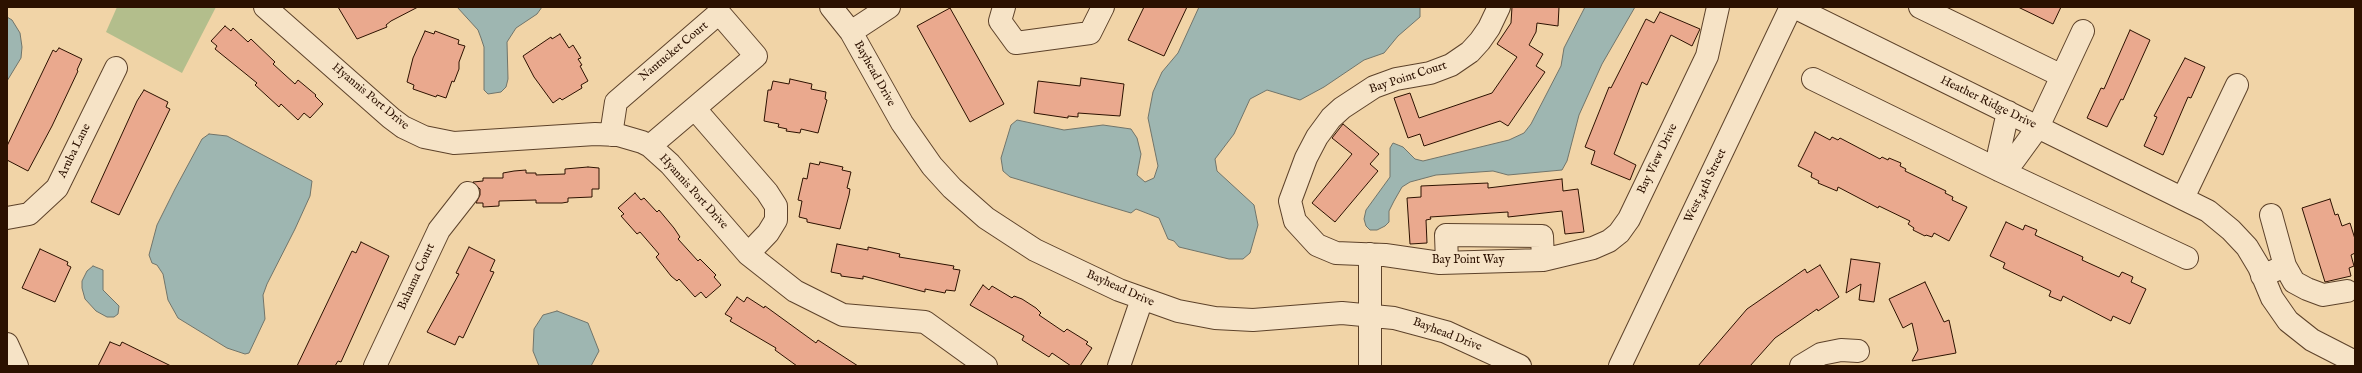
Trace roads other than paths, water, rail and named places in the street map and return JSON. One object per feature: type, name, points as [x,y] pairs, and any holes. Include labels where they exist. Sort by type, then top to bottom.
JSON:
[{"type":"street","name":"Hyannis Port Drive","points":[[265,7],[391,118],[403,127],[424,137],[454,143],[595,134],[632,138],[650,146],[670,164],[748,254],[789,287],[823,307],[843,315],[925,322],[986,366]]},
{"type":"street","name":"Bayhead Drive","points":[[831,7],[851,32],[902,123],[918,148],[941,176],[963,198],[992,222],[1029,246],[1142,299],[1178,312],[1230,319],[1276,319],[1342,313],[1369,314],[1408,320],[1432,327],[1520,366]]},
{"type":"street","points":[[851,32],[889,7]]},
{"type":"street","points":[[1004,7],[1000,21],[1016,43],[1090,33],[1103,7]]},
{"type":"street","name":"Bay Point Court","points":[[1370,254],[1340,254],[1324,250],[1310,240],[1295,221],[1290,201],[1310,151],[1331,118],[1367,90],[1396,79],[1430,73],[1451,65],[1470,52],[1489,28],[1499,7]]},
{"type":"street","name":"Bay View Drive","points":[[1543,260],[1593,248],[1609,241],[1623,229],[1707,56],[1718,7]]},
{"type":"street","name":"Heather Ridge Drive","points":[[1793,7],[2208,211],[2231,230],[2247,247],[2275,304],[2294,327],[2347,362]]},
{"type":"street","name":"West 34th Street","points":[[1620,366],[1793,7]]},
{"type":"street","points":[[1920,7],[2062,76]]},
{"type":"street","name":"Nantucket Court","points":[[611,135],[616,102],[719,14],[756,56],[650,146]]},
{"type":"street","points":[[1999,170],[2014,160],[2038,127],[2083,31]]},
{"type":"street","name":"Aruba Lane","points":[[7,236],[12,217],[30,214],[36,210],[57,188],[116,68]]},
{"type":"street","points":[[1813,78],[1999,170],[2187,258]]},
{"type":"street","points":[[2183,198],[2237,85]]},
{"type":"street","points":[[695,109],[767,192],[776,206],[776,220],[768,233],[748,254]]},
{"type":"street","points":[[1999,170],[1999,152],[2008,112]]},
{"type":"street","name":"Bahama Court","points":[[374,366],[439,230],[468,193]]},
{"type":"street","points":[[2271,215],[2285,266],[2294,282],[2307,290],[2323,295],[2346,291]]},
{"type":"street","points":[[1370,254],[1370,366]]},
{"type":"street","name":"Bay Point Way","points":[[1370,254],[1447,262],[1543,260]]},
{"type":"street","points":[[2262,276],[2285,266]]},
{"type":"street","points":[[1119,366],[1142,299]]},
{"type":"street","points":[[7,344],[17,366]]},
{"type":"street","points":[[1801,366],[1821,354],[1841,350],[1858,351]]},
{"type":"water","points":[[457,7],[542,7],[537,14],[516,28],[507,42],[508,79],[506,87],[501,92],[488,94],[484,90],[484,47],[478,30]]},
{"type":"water","points":[[1199,7],[1420,7],[1420,17],[1398,36],[1384,53],[1364,60],[1324,87],[1300,100],[1267,90],[1250,99],[1234,134],[1215,159],[1217,171],[1254,205],[1258,225],[1250,253],[1243,259],[1229,259],[1179,247],[1174,241],[1168,239],[1159,218],[1136,209],[1131,213],[1010,177],[1003,171],[1001,158],[1011,125],[1017,120],[1064,130],[1103,125],[1131,129],[1137,138],[1141,154],[1137,175],[1145,182],[1154,178],[1158,166],[1148,118],[1153,92],[1162,72],[1178,53]]},
{"type":"water","points":[[1585,7],[1635,7],[1602,64],[1579,115],[1567,161],[1562,170],[1508,175],[1493,171],[1436,175],[1410,182],[1402,187],[1394,201],[1389,211],[1389,222],[1377,230],[1370,230],[1366,226],[1364,219],[1366,210],[1390,177],[1390,148],[1393,143],[1403,147],[1415,159],[1423,161],[1509,140],[1524,133],[1531,124],[1561,66],[1564,48]]},
{"type":"water","points":[[7,17],[12,20],[20,33],[22,47],[21,58],[7,81]]},
{"type":"water","points":[[209,134],[227,136],[312,181],[310,196],[263,295],[265,319],[249,353],[245,354],[227,348],[178,318],[168,300],[163,274],[157,265],[152,263],[149,255],[157,225],[202,139]]},
{"type":"water","points":[[93,266],[103,270],[103,290],[119,306],[118,314],[114,317],[107,317],[96,311],[85,299],[82,281],[87,271]]},
{"type":"water","points":[[557,311],[588,323],[599,351],[591,366],[539,366],[533,351],[534,329],[543,315]]}]
